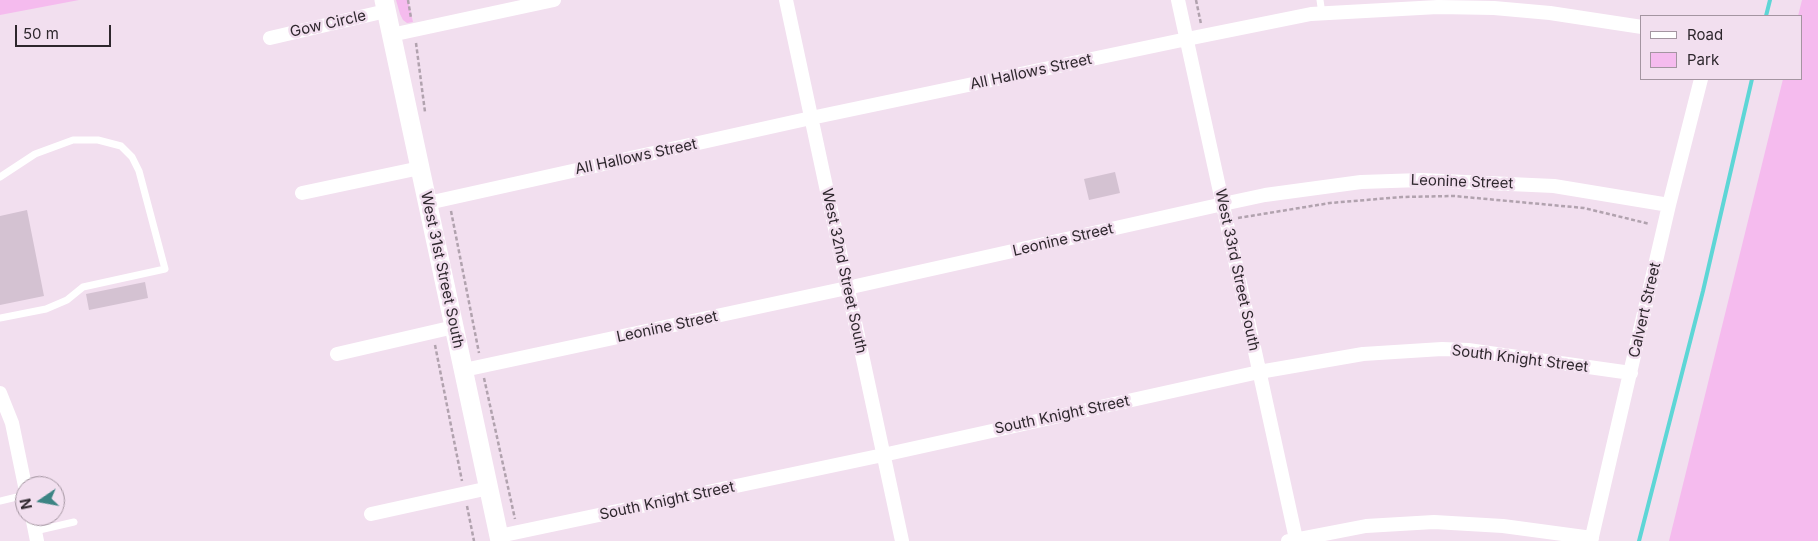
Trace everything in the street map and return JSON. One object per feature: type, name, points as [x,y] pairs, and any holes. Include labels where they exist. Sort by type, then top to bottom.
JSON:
[{"type":"street","points":[[391,35],[554,0]]},
{"type":"street","name":"West 32nd Street South","points":[[786,0],[902,541]]},
{"type":"street","name":"West 33rd Street South","points":[[1178,0],[1259,372],[1292,540]]},
{"type":"street","name":"West 31st Street South","points":[[385,5],[499,539]]},
{"type":"street","name":"Gow Circle","points":[[270,38],[385,5]]},
{"type":"street","name":"All Hallows Street","points":[[428,203],[811,118],[1311,14],[1321,7],[1494,8],[1550,13],[1640,27]]},
{"type":"street","name":"Calvert Street","points":[[1592,540],[1669,205],[1701,80]]},
{"type":"street","points":[[302,193],[420,168]]},
{"type":"street","name":"Leonine Street","points":[[464,370],[847,288],[1222,204],[1361,182],[1421,180],[1554,186],[1669,205]]},
{"type":"street","points":[[337,354],[454,328]]},
{"type":"street","name":"South Knight Street","points":[[499,539],[518,532],[884,455],[1259,372],[1363,354],[1442,349],[1486,352],[1631,373]]},
{"type":"street","points":[[0,393],[12,423],[23,476]]},
{"type":"street","points":[[371,514],[489,488]]},
{"type":"street","points":[[1292,540],[1366,526],[1434,522],[1503,526],[1592,540]]},
{"type":"lane","points":[[0,177],[35,154],[73,140],[98,140],[120,146],[132,157],[139,171],[166,269],[84,286],[67,300],[46,309],[0,318]]},
{"type":"lane","points":[[0,501],[15,497]]},
{"type":"lane","points":[[36,536],[74,522]]},
{"type":"path","points":[[408,0],[426,114]]},
{"type":"path","points":[[1196,0],[1201,26]]},
{"type":"path","points":[[1236,218],[1330,203],[1402,197],[1454,196],[1584,208],[1650,223],[1648,232]]},
{"type":"path","points":[[449,198],[482,366],[518,532]]},
{"type":"path","points":[[435,345],[474,541]]},
{"type":"green space","points":[[0,0],[79,0],[0,15]]},
{"type":"green space","points":[[396,0],[408,0],[413,22],[407,23],[403,20]]},
{"type":"green space","points":[[1802,0],[1818,0],[1818,541],[1669,541],[1783,80],[1803,80],[1803,15],[1798,15]]},
{"type":"building","points":[[1115,172],[1120,193],[1089,200],[1084,179]]},
{"type":"building","points":[[27,210],[44,296],[0,305],[0,216]]},
{"type":"building","points":[[145,282],[148,298],[89,310],[86,294]]},
{"type":"waterway","points":[[1766,15],[1770,0]]},
{"type":"waterway","points":[[1639,541],[1703,291],[1752,80]]}]
